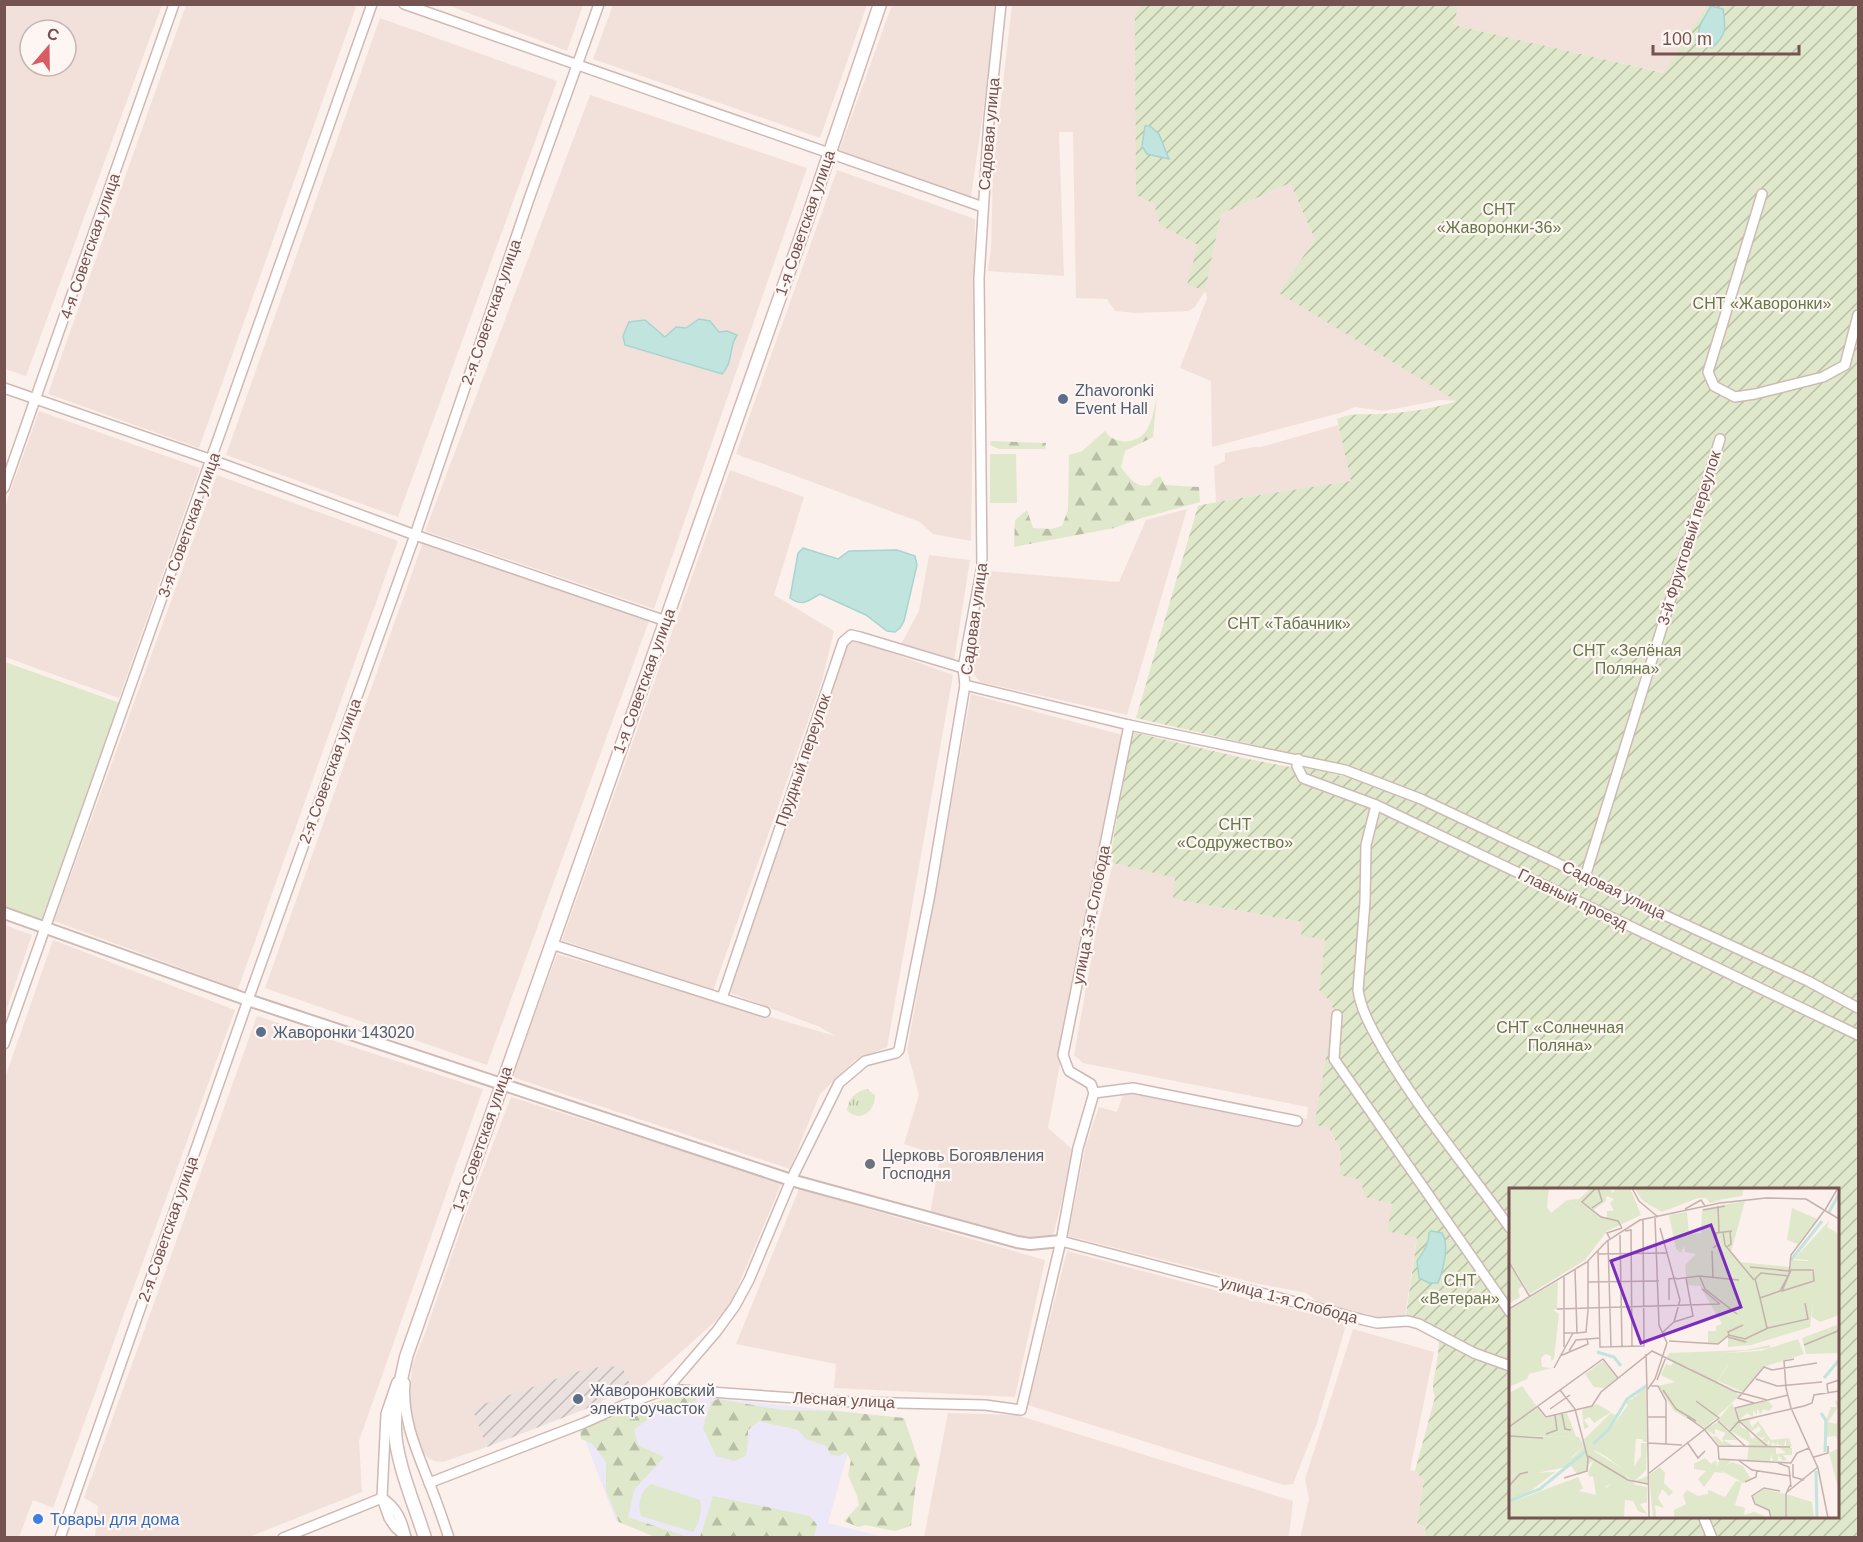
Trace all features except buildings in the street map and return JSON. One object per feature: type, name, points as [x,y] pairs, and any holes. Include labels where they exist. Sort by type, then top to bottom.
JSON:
[{"type":"main road","name":"1-я Советская улица","points":[[425,1538],[395,1440],[394,1426],[398,1395],[406,1357],[666,621],[880,4]]},
{"type":"street","name":"4-я Советская улица","points":[[4,488],[174,4]]},
{"type":"street","name":"3-я Советская улица","points":[[4,1044],[372,4]]},
{"type":"street","points":[[404,4],[983,207]]},
{"type":"street","name":"2-я Советская улица","points":[[60,1538],[248,1000],[415,535],[529,199],[599,4]]},
{"type":"street","name":"Садовая улица","points":[[791,1180],[839,1083],[865,1061],[896,1053],[899,1050],[930,894],[965,685],[963,668],[982,565],[979,278],[989,119],[1001,4]]},
{"type":"street","points":[[1762,194],[1708,372],[1714,386],[1735,397],[1823,377],[1845,365],[1858,315]]},
{"type":"street","points":[[4,388],[212,460],[415,535],[666,621]]},
{"type":"street","name":"3-й Фруктовый переулок","points":[[1585,878],[1720,438]]},
{"type":"street","name":"Прудный переулок","points":[[722,998],[843,642],[851,635],[963,668]]},
{"type":"street","name":"Садовая улица","points":[[965,685],[1129,725],[1345,770],[1421,800],[1808,981],[1858,1008]]},
{"type":"street","name":"улица 3-я Слобода","points":[[1094,1093],[1091,1084],[1069,1071],[1063,1055],[1129,725]]},
{"type":"street","name":"Главный проезд","points":[[1298,759],[1296,766],[1303,778],[1376,805],[1858,1035]]},
{"type":"street","points":[[1376,805],[1366,845],[1359,1000],[1372,1029],[1394,1067],[1509,1227]]},
{"type":"street","points":[[4,913],[248,1000],[791,1180],[1017,1242],[1030,1244],[1061,1241],[1078,1148],[1094,1093],[1133,1088],[1297,1121]]},
{"type":"street","points":[[551,944],[765,1012]]},
{"type":"street","points":[[1337,1015],[1334,1059],[1509,1311]]},
{"type":"street","name":"Лесная улица","points":[[667,1389],[735,1306],[749,1280],[791,1180]]},
{"type":"street","name":"Лесная улица","points":[[429,1483],[667,1389],[854,1402],[985,1405],[1021,1410],[1061,1241]]},
{"type":"street","name":"улица 1-я Слобода","points":[[1061,1241],[1364,1320],[1377,1323],[1408,1321],[1419,1324],[1474,1353],[1509,1366]]},
{"type":"street","points":[[406,1357],[404,1409],[412,1443],[449,1538]]},
{"type":"street","points":[[382,1498],[386,1414],[406,1357]]},
{"type":"street","points":[[285,1537],[382,1498]]},
{"type":"street","points":[[382,1498],[401,1518],[406,1537]]},
{"type":"street","points":[[1704,1518],[1712,1538]]},
{"type":"shaded area","points":[[5,4],[162,5],[26,376],[5,369]]},
{"type":"shaded area","points":[[348,4],[356,7],[199,448],[48,394],[186,5]]},
{"type":"shaded area","points":[[613,4],[867,5],[820,138],[593,59]]},
{"type":"shaded area","points":[[448,5],[583,5],[567,51]]},
{"type":"shaded area","points":[[892,5],[995,5],[990,64],[971,197],[839,151]]},
{"type":"shaded area","points":[[1012,5],[1139,5],[1136,195],[1154,204],[1161,225],[1198,245],[1205,289],[1221,214],[1290,183],[1315,239],[1280,293],[1458,401],[1440,400],[1384,411],[1355,407],[1212,447],[1211,381],[1180,368],[1207,298],[1205,291],[1195,307],[1189,311],[1135,313],[1115,311],[1107,299],[1076,298],[1073,132],[1059,132],[1064,276],[988,271],[991,249],[993,171]]},
{"type":"shaded area","points":[[1458,5],[1707,5],[1665,73],[1454,25]]},
{"type":"shaded area","points":[[380,18],[557,81],[398,517],[226,455]]},
{"type":"shaded area","points":[[590,95],[807,168],[654,609],[425,531]]},
{"type":"shaded area","points":[[837,170],[975,219],[971,541],[933,534],[920,522],[736,454]]},
{"type":"shaded area","points":[[39,411],[200,468],[119,698],[5,657],[5,506]]},
{"type":"shaded area","points":[[1338,425],[1352,481],[1216,502],[1214,466],[1225,461],[1225,453],[1261,447]]},
{"type":"shaded area","points":[[730,470],[804,497],[774,595],[834,631],[822,681],[713,991],[562,940]]},
{"type":"shaded area","points":[[217,475],[398,541],[238,989],[54,921]]},
{"type":"shaded area","points":[[1187,509],[1127,715],[980,682],[969,668],[990,571],[1119,582],[1146,520]]},
{"type":"shaded area","points":[[423,542],[649,621],[487,1065],[265,988]]},
{"type":"shaded area","points":[[929,555],[970,560],[954,661],[901,644],[919,611]]},
{"type":"shaded area","points":[[856,640],[953,675],[887,1047],[855,1060],[820,1094],[790,1169],[512,1077],[557,954],[835,1036],[820,1027],[728,992],[846,646]]},
{"type":"shaded area","points":[[971,694],[1122,735],[1048,1128],[1074,1151],[1053,1236],[1047,1239],[1027,1239],[930,1215],[940,1156],[904,1144],[919,1095],[907,1050]]},
{"type":"shaded area","points":[[1113,863],[1176,878],[1173,899],[1303,922],[1325,939],[1319,990],[1331,1002],[1334,1013],[1317,1125],[1329,1128],[1341,1153],[1339,1175],[1361,1180],[1364,1197],[1393,1204],[1417,1237],[1405,1316],[1377,1317],[1318,1302],[1306,1293],[1259,1284],[1068,1236],[1086,1144],[1099,1107],[1117,1112],[1124,1092],[1307,1119],[1308,1107],[1083,1063],[1074,1055],[1096,933]]},
{"type":"shaded area","points":[[5,925],[32,935],[5,1014]]},
{"type":"shaded area","points":[[53,940],[235,1010],[53,1508],[33,1500],[19,1537],[5,1537],[5,1078]]},
{"type":"shaded area","points":[[257,1016],[483,1089],[359,1441],[362,1492],[249,1537],[95,1537],[98,1506],[84,1498]]},
{"type":"shaded area","points":[[511,1097],[782,1182],[728,1310],[634,1394],[622,1366],[473,1408],[487,1447],[443,1462],[434,1461],[421,1450],[416,1435],[410,1402],[412,1365]]},
{"type":"shaded area","points":[[799,1189],[1045,1260],[1015,1397],[834,1388],[836,1364],[736,1344]]},
{"type":"shaded area","points":[[1067,1251],[1256,1301],[1347,1322],[1317,1423],[1293,1484],[1284,1485],[1028,1405]]},
{"type":"shaded area","points":[[1353,1329],[1434,1352],[1410,1470],[1415,1471],[1424,1480],[1417,1524],[1426,1527],[1424,1537],[1300,1538],[1309,1499],[1305,1479]]},
{"type":"shaded area","points":[[622,1366],[632,1389],[487,1447],[472,1408],[588,1368]]},
{"type":"shaded area","points":[[693,1396],[859,1413],[828,1523],[884,1537],[656,1537],[616,1521],[582,1432]]},
{"type":"shaded area","points":[[948,1413],[1017,1415],[1293,1501],[1289,1537],[924,1537]]},
{"type":"green space","points":[[1139,5],[1458,5],[1454,25],[1664,73],[1707,5],[1858,5],[1858,1537],[1424,1537],[1426,1527],[1417,1524],[1424,1480],[1415,1471],[1435,1397],[1433,1384],[1439,1336],[1405,1322],[1417,1238],[1387,1231],[1393,1204],[1364,1197],[1361,1180],[1339,1175],[1341,1152],[1329,1128],[1316,1125],[1334,1013],[1331,1002],[1319,990],[1325,939],[1301,936],[1303,922],[1173,899],[1175,878],[1113,863],[1110,858],[1132,732],[1248,759],[1290,767],[1304,766],[1341,776],[1365,777],[1346,766],[1136,718],[1198,506],[1351,481],[1337,419],[1353,415],[1418,410],[1457,401],[1279,293],[1315,239],[1290,183],[1221,214],[1205,290],[1187,285],[1198,245],[1160,225],[1154,204],[1136,195],[1135,18]]},
{"type":"green space","points":[[1157,395],[1153,437],[1125,451],[1121,467],[1137,484],[1150,485],[1160,476],[1165,485],[1199,487],[1200,502],[1114,528],[1014,547],[1015,520],[1027,510],[1033,528],[1051,529],[1062,526],[1068,510],[1069,455],[1082,451],[1105,431],[1114,439],[1125,442],[1142,436],[1150,424]]},
{"type":"green space","points":[[991,441],[1046,443],[1045,449],[999,449],[990,445]]},
{"type":"green space","points":[[990,454],[1016,454],[1017,503],[990,503]]},
{"type":"green space","points":[[5,662],[120,703],[43,921],[5,907]]},
{"type":"green space","points":[[867,1089],[875,1095],[873,1106],[861,1116],[852,1114],[847,1110],[849,1102],[856,1094]]},
{"type":"green space","points":[[676,1395],[698,1396],[695,1402],[666,1405],[634,1430],[638,1445],[664,1457],[634,1490],[628,1517],[688,1537],[655,1537],[619,1522],[606,1491],[606,1462],[592,1443],[581,1439],[580,1429]]},
{"type":"green space","points":[[718,1399],[782,1410],[836,1411],[904,1418],[920,1465],[911,1526],[895,1531],[865,1525],[858,1527],[844,1521],[859,1505],[848,1475],[851,1460],[846,1452],[839,1456],[831,1455],[826,1446],[806,1439],[798,1430],[759,1421],[748,1430],[746,1456],[734,1461],[716,1456],[703,1428],[711,1402]]},
{"type":"green space","points":[[651,1484],[700,1500],[700,1517],[693,1532],[641,1516],[640,1498]]},
{"type":"green space","points":[[713,1496],[810,1516],[817,1525],[814,1537],[700,1537]]},
{"type":"water","points":[[1711,6],[1723,9],[1725,26],[1723,35],[1712,48],[1696,40],[1701,23]]},
{"type":"water","points":[[1145,126],[1150,126],[1159,134],[1169,159],[1147,154],[1142,146]]},
{"type":"water","points":[[699,319],[710,321],[719,332],[727,331],[737,335],[728,364],[722,374],[625,345],[623,336],[629,322],[645,320],[665,337],[676,327],[686,328]]},
{"type":"water","points":[[803,548],[838,559],[849,551],[897,550],[915,556],[917,565],[904,621],[900,628],[895,632],[887,631],[866,615],[820,594],[802,603],[790,598],[798,553]]},
{"type":"water","points":[[1431,1231],[1442,1233],[1446,1251],[1438,1283],[1429,1283],[1419,1278],[1417,1261]]},
{"type":"place","name":"Zhavoronki Event Hall","points":[[1063,399]]},
{"type":"place","name":"Жаворонки 143020","points":[[261,1032]]},
{"type":"place","name":"Церковь Богоявления Господня","points":[[870,1164]]},
{"type":"place","name":"Жаворонковский электроучасток","points":[[578,1399]]},
{"type":"place","name":"Товары для дома","points":[[38,1519]]},
{"type":"park label","name":"СНТ «Жаворонки-36»","points":[[1499,218]]},
{"type":"park label","name":"СНТ «Жаворонки»","points":[[1762,303]]},
{"type":"park label","name":"СНТ «Табачник»","points":[[1289,623]]},
{"type":"park label","name":"СНТ «Зелёная Поляна»","points":[[1627,659]]},
{"type":"park label","name":"СНТ «Содружество»","points":[[1235,833]]},
{"type":"park label","name":"СНТ «Солнечная Поляна»","points":[[1560,1036]]},
{"type":"park label","name":"СНТ «Ветеран»","points":[[1460,1289]]}]
